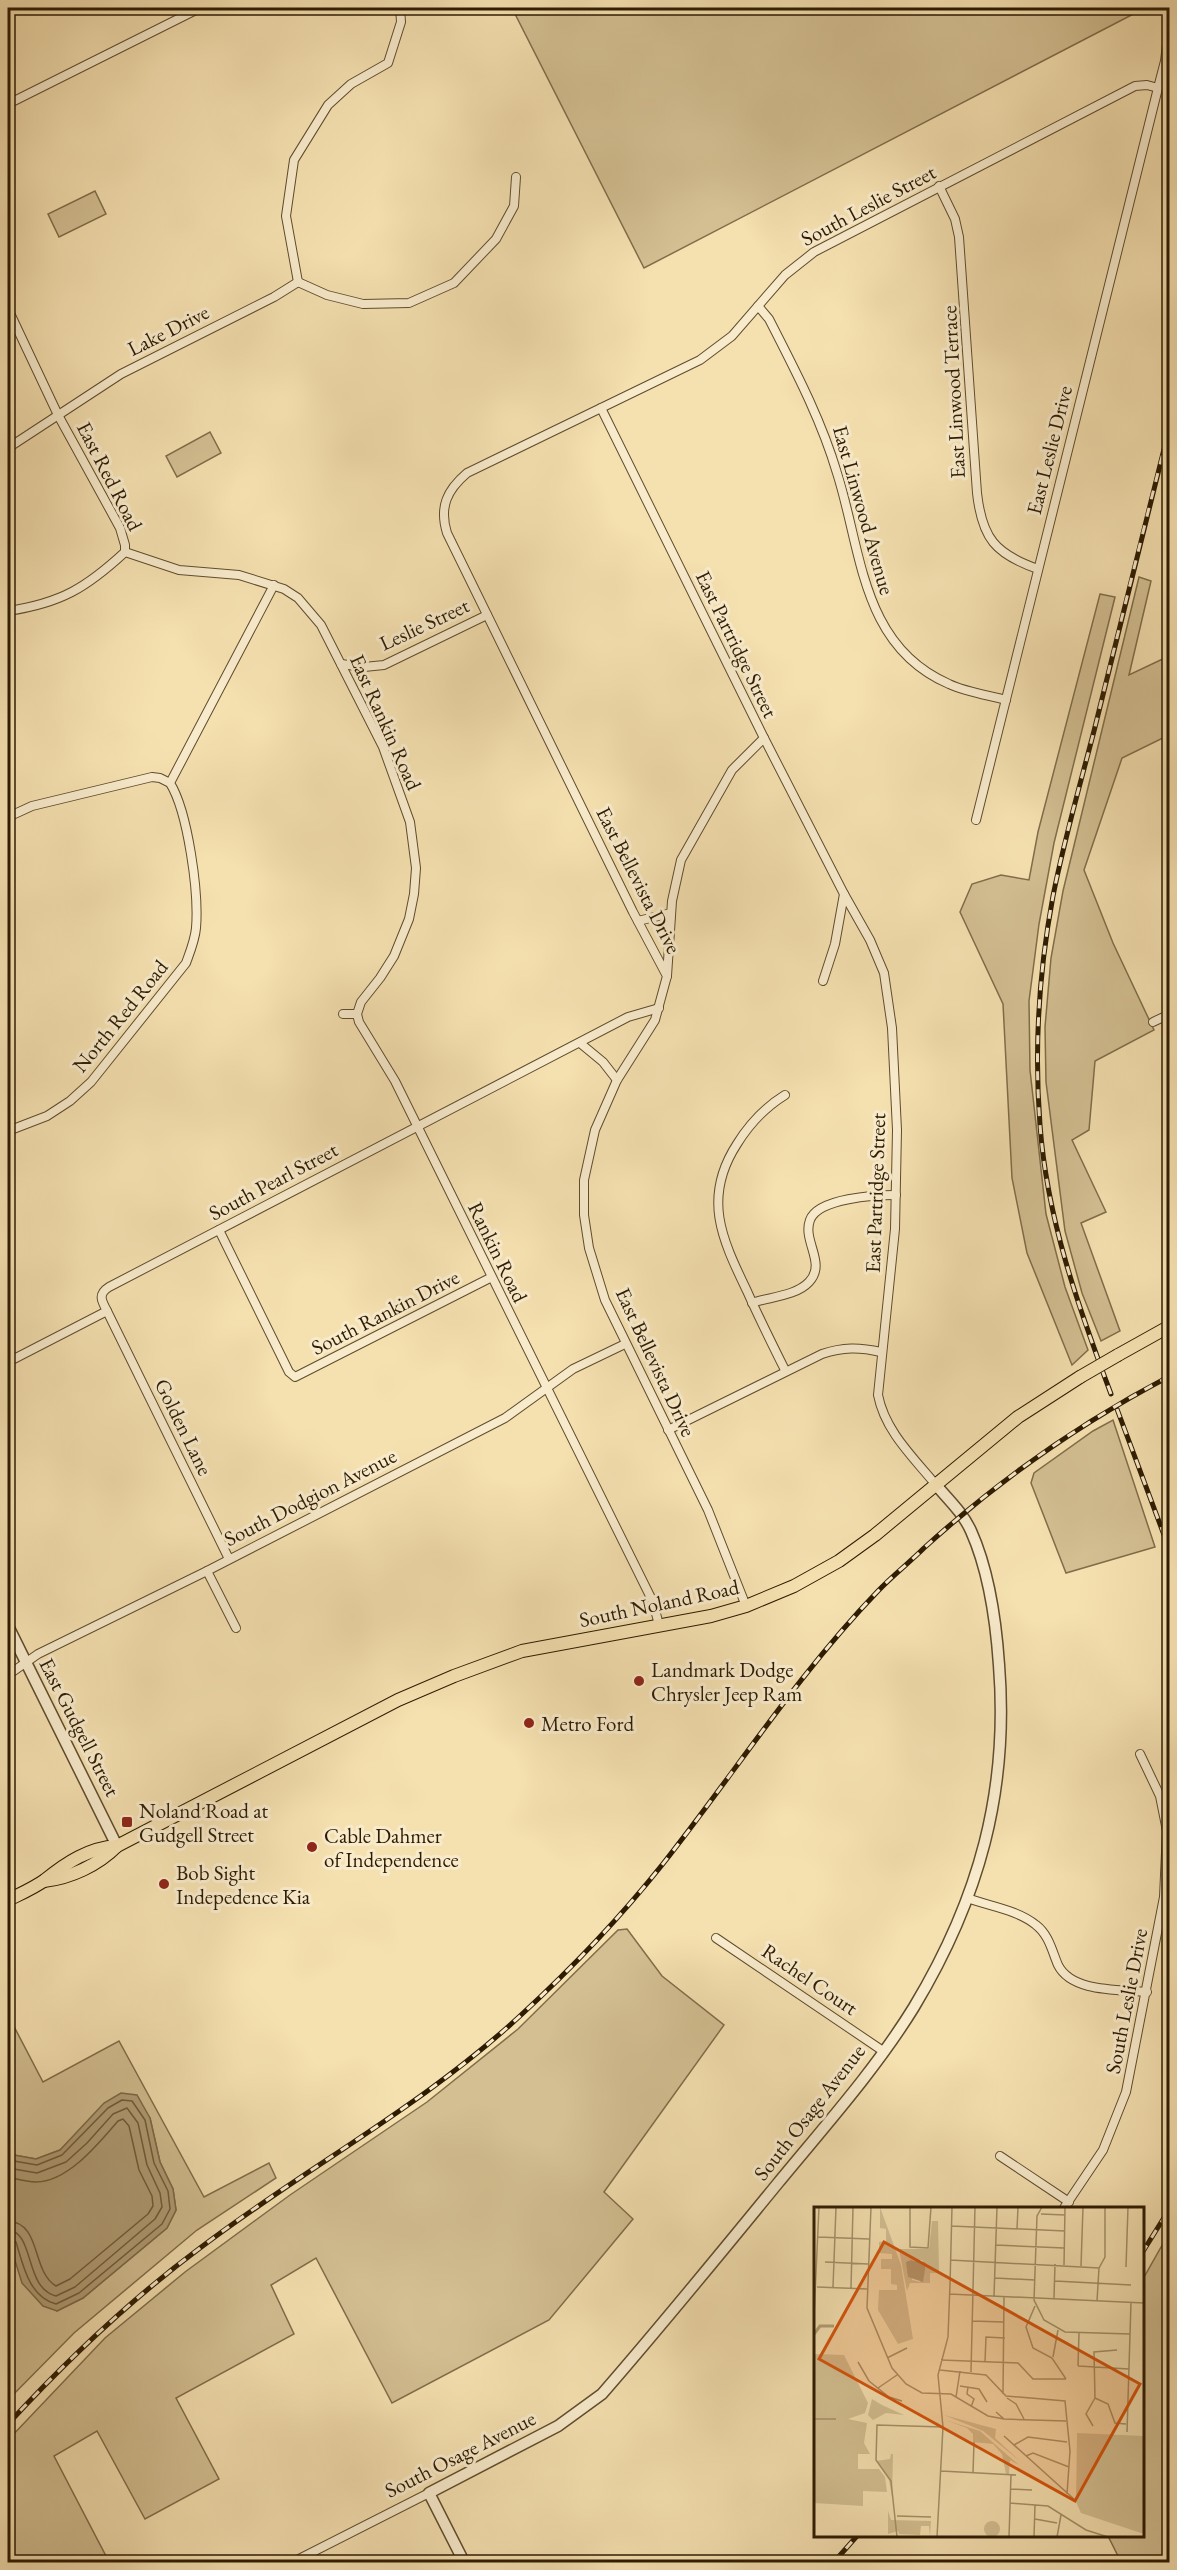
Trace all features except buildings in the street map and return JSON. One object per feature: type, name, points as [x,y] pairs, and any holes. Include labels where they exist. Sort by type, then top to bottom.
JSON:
[{"type":"main road","name":"South Noland Road","points":[[8,1900],[44,1881],[64,1864],[99,1847],[117,1846],[398,1700],[454,1676],[522,1652],[711,1616],[746,1606],[794,1586],[839,1561],[875,1535],[1018,1417],[1118,1355],[1168,1331]]},
{"type":"street","points":[[8,104],[200,8]]},
{"type":"street","points":[[400,8],[401,22],[388,63],[351,84],[328,105],[294,160],[286,216],[298,282],[327,295],[363,304],[409,303],[454,283],[496,239],[514,206],[516,177]]},
{"type":"street","points":[[1158,88],[1165,61],[1170,20]]},
{"type":"street","name":"South Leslie Street","points":[[443,509],[448,493],[467,473],[700,360],[732,336],[785,275],[814,252],[1135,86],[1158,88]]},
{"type":"street","name":"East Leslie Drive","points":[[976,820],[1158,88]]},
{"type":"street","name":"East Linwood Terrace","points":[[939,186],[955,219],[959,237],[981,522],[991,540],[1002,552],[1038,569]]},
{"type":"street","name":"Lake Drive","points":[[8,448],[121,374],[298,282]]},
{"type":"street","name":"East Linwood Avenue","points":[[758,306],[769,319],[819,419],[844,495],[867,590],[885,631],[906,656],[933,676],[951,685],[1006,700]]},
{"type":"street","name":"East Red Road","points":[[8,309],[58,415],[120,528],[125,552],[179,570],[239,575],[274,585]]},
{"type":"street","name":"East Partridge Street","points":[[601,408],[764,738],[876,951],[884,973],[890,1005],[897,1130],[890,1297],[881,1352],[878,1395],[884,1416],[894,1434],[936,1485]]},
{"type":"street","name":"East Bellevista Drive","points":[[443,509],[447,533],[667,976],[655,1020],[617,1080],[602,1112],[591,1146],[584,1180],[584,1215],[589,1248],[604,1300],[708,1510],[746,1606]]},
{"type":"street","points":[[8,611],[38,607],[67,596],[99,576],[125,552]]},
{"type":"street","points":[[8,817],[32,806],[152,777],[171,783],[274,585]]},
{"type":"street","name":"East Rankin Road","points":[[274,585],[284,589],[309,609],[321,625],[383,747],[410,822],[416,868],[409,920],[394,956],[361,1002],[357,1014]]},
{"type":"street","name":"Leslie Street","points":[[341,664],[364,667],[384,665],[487,615]]},
{"type":"street","points":[[667,976],[675,877],[691,840],[732,770],[764,738]]},
{"type":"street","name":"North Red Road","points":[[8,1131],[47,1116],[70,1101],[91,1083],[186,963],[193,945],[196,913],[192,864],[179,796],[171,783]]},
{"type":"street","points":[[823,981],[835,944],[844,894]]},
{"type":"street","points":[[638,921],[671,912]]},
{"type":"street","name":"South Pearl Street","points":[[106,1311],[101,1299],[102,1294],[109,1287],[628,1017],[659,1008]]},
{"type":"street","points":[[343,1014],[357,1014]]},
{"type":"street","name":"Rankin Road","points":[[357,1014],[359,1022],[395,1081],[490,1278],[653,1602],[659,1625]]},
{"type":"street","points":[[1154,1022],[1170,1014]]},
{"type":"street","points":[[580,1043],[603,1062],[617,1080]]},
{"type":"street","points":[[785,1095],[757,1116],[729,1157],[721,1180],[718,1204],[720,1230],[729,1255],[785,1370]]},
{"type":"street","points":[[752,1303],[794,1291],[805,1286],[812,1277],[816,1261],[810,1239],[810,1220],[818,1210],[843,1201],[878,1195],[896,1195]]},
{"type":"street","name":"South Rankin Drive","points":[[219,1230],[289,1372],[295,1377],[490,1278]]},
{"type":"street","points":[[8,1362],[106,1311]]},
{"type":"street","name":"Golden Lane","points":[[106,1311],[229,1559]]},
{"type":"street","name":"South Dodgion Avenue","points":[[8,1676],[38,1654],[207,1571],[505,1418],[573,1369],[625,1344]]},
{"type":"street","points":[[668,1430],[785,1370],[822,1354],[842,1348],[862,1348],[881,1352]]},
{"type":"street","name":"South Osage Avenue","points":[[293,2562],[558,2426],[602,2394],[818,2135],[913,2009],[934,1972],[968,1899],[985,1844],[996,1794],[1002,1702],[998,1646],[985,1576],[971,1529],[936,1485]]},
{"type":"street","points":[[207,1571],[236,1628]]},
{"type":"street","name":"East Gudgell Street","points":[[8,1626],[117,1846]]},
{"type":"street","name":"South Leslie Drive","points":[[1067,2205],[1103,2150],[1126,2092],[1164,1897],[1167,1831],[1160,1796],[1140,1754]]},
{"type":"street","points":[[968,1899],[1020,1916],[1036,1925],[1048,1939],[1059,1967],[1076,1982],[1088,1986],[1147,1992]]},
{"type":"street","name":"Rachel Court","points":[[716,1938],[883,2051]]},
{"type":"street","points":[[1000,2156],[1067,2205]]},
{"type":"street","points":[[429,2493],[464,2562]]},
{"type":"shaded area","points":[[512,8],[1145,8],[644,268]]},
{"type":"shaded area","points":[[95,191],[106,214],[59,237],[48,214]]},
{"type":"shaded area","points":[[210,432],[221,453],[177,477],[166,456]]},
{"type":"shaded area","points":[[1139,577],[1151,581],[1129,675],[1169,656],[1169,735],[1122,758],[1084,870],[1113,943],[1154,1030],[1095,1061],[1089,1130],[1072,1140],[1106,1212],[1081,1223],[1120,1331],[1101,1341],[1082,1293],[1065,1231],[1046,1082],[1045,1027],[1051,958],[1063,891]]},
{"type":"shaded area","points":[[1100,594],[1115,597],[1054,843],[1039,924],[1029,1001],[1030,1070],[1046,1214],[1065,1287],[1088,1350],[1072,1365],[1027,1253],[1012,1178],[1003,1004],[960,912],[972,884],[1001,875],[1029,880],[1038,832]]},
{"type":"shaded area","points":[[1113,1420],[1155,1547],[1066,1573],[1031,1483],[1034,1473],[1093,1431]]},
{"type":"shaded area","points":[[627,1929],[662,1976],[724,2025],[604,2192],[633,2219],[549,2320],[392,2403],[316,2258],[271,2285],[294,2334],[176,2398],[219,2479],[145,2519],[97,2431],[54,2456],[107,2558],[98,2562],[8,2562],[8,2440],[105,2338],[185,2272],[290,2195],[427,2102],[518,2029],[618,1930]]},
{"type":"shaded area","points":[[8,2015],[43,2082],[119,2041],[204,2197],[269,2163],[276,2178],[197,2230],[74,2333],[8,2400],[8,2238],[57,2311],[83,2298],[167,2228],[176,2210],[173,2189],[160,2162],[150,2118],[77,2134],[60,2150],[36,2159],[8,2154]]},
{"type":"shaded area","points":[[1169,2233],[1169,2562],[1121,2562],[1108,2537],[1144,2537],[1144,2277]]},
{"type":"water","points":[[121,2093],[137,2095],[150,2118],[160,2162],[173,2189],[176,2210],[167,2228],[83,2298],[57,2311],[43,2306],[22,2283],[8,2238],[8,2154],[36,2159],[60,2150],[104,2103]]},
{"type":"railway","points":[[1111,1394],[1076,1295],[1049,1194],[1038,1096],[1039,1010],[1044,953],[1057,875],[1170,425]]},
{"type":"railway","points":[[8,2424],[100,2332],[174,2268],[240,2219],[444,2079],[521,2015],[594,1943],[646,1885],[820,1656],[883,1585],[952,1523],[1041,1454],[1104,1413],[1170,1376]]},
{"type":"railway","points":[[1117,1409],[1170,1551]]},
{"type":"railway","points":[[1144,2250],[1170,2208]]},
{"type":"railway","points":[[834,2562],[856,2537]]},
{"type":"place","name":"Landmark Dodge Chrysler Jeep Ram","points":[[639,1681]]},
{"type":"place","name":"Metro Ford","points":[[529,1723]]},
{"type":"place","name":"Noland Road at Gudgell Street","points":[[127,1822]]},
{"type":"place","name":"Cable Dahmer of Independence","points":[[312,1847]]},
{"type":"place","name":"Bob Sight Indepedence Kia","points":[[164,1884]]}]
